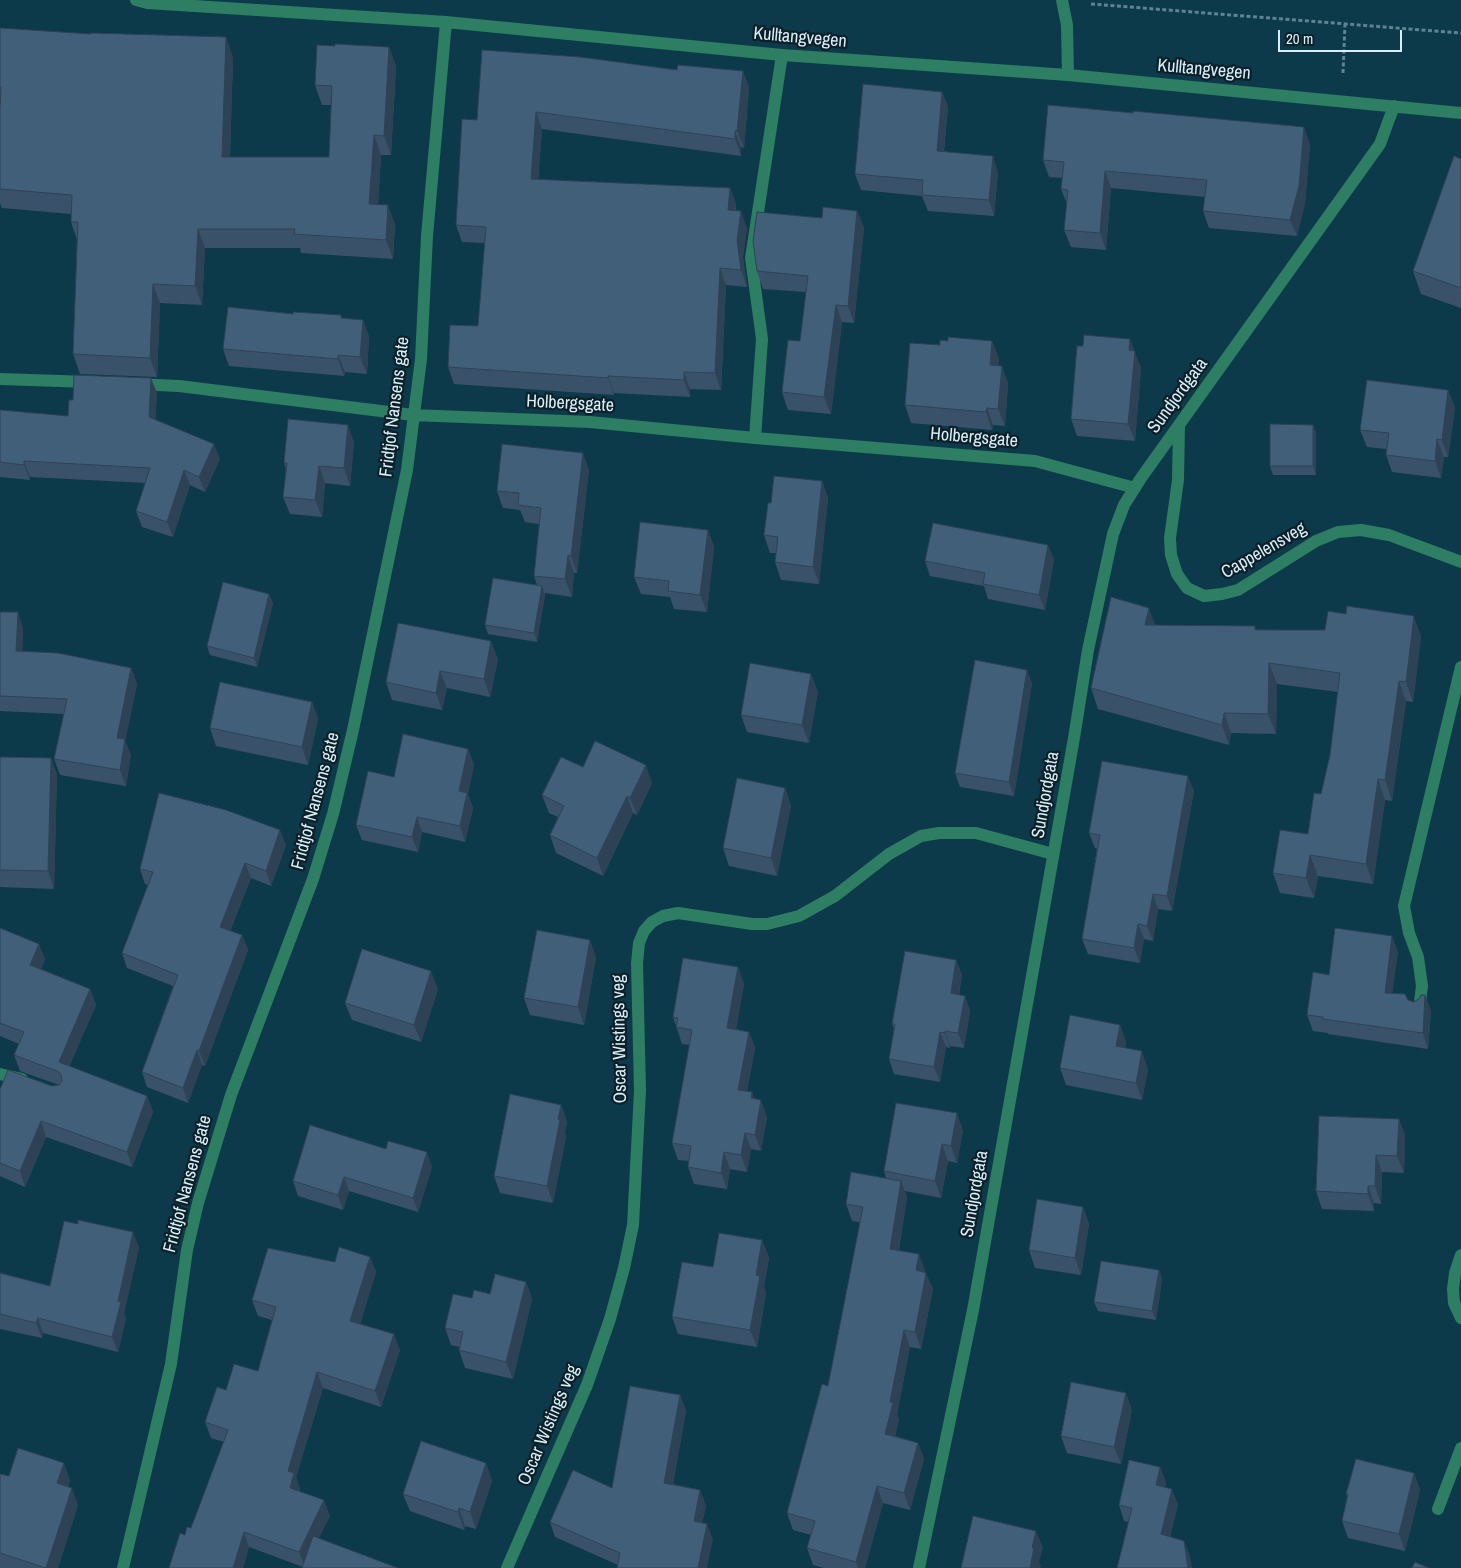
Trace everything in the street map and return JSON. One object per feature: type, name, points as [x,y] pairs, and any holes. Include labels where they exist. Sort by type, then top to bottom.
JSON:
[{"type":"street","name":"Kulltangvegen","points":[[136,0],[147,3],[446,22],[782,55],[1068,75],[1461,113]]},
{"type":"street","points":[[1062,0],[1067,25],[1068,75]]},
{"type":"street","name":"Fridtjof Nansens gate","points":[[123,1568],[171,1364],[187,1250],[198,1204],[231,1095],[313,879],[333,814],[353,730],[406,470],[412,414],[421,359],[427,236],[446,22]]},
{"type":"street","points":[[755,438],[762,339],[751,258],[782,55]]},
{"type":"street","name":"Sundjordgata","points":[[919,1568],[973,1310],[1088,650],[1113,534],[1124,505],[1135,488],[1380,144],[1394,106]]},
{"type":"street","points":[[0,379],[103,383]]},
{"type":"street","name":"Holbergsgate","points":[[122,384],[179,386],[412,414],[590,422],[755,438],[1035,461],[1135,488]]},
{"type":"street","name":"Cappelensveg","points":[[1180,425],[1178,480],[1172,516],[1171,555],[1176,574],[1187,588],[1204,596],[1238,590],[1316,541],[1338,532],[1361,530],[1389,536],[1461,562]]},
{"type":"street","points":[[1419,1010],[1422,986],[1418,957],[1409,933],[1404,906],[1461,667]]},
{"type":"street","name":"Oscar Wistings veg","points":[[506,1568],[587,1384],[610,1319],[626,1259],[633,1225],[640,1091],[637,963],[639,943],[644,930],[652,922],[663,916],[678,913],[752,924],[767,924],[799,916],[835,896],[889,854],[921,836],[939,833],[976,833],[1053,854]]},
{"type":"street","points":[[0,1074],[33,1083]]},
{"type":"street","points":[[1461,1255],[1455,1273],[1453,1289],[1454,1303],[1461,1318]]},
{"type":"street","points":[[1438,1510],[1461,1448]]},
{"type":"path","points":[[1084,2],[1461,33]]},
{"type":"path","points":[[1342,100],[1346,24]]},
{"type":"building","points":[[0,28],[91,34],[226,37],[222,157],[329,157],[332,86],[315,85],[317,45],[389,47],[384,136],[374,135],[369,204],[388,205],[386,240],[294,234],[295,229],[198,229],[195,286],[153,284],[150,358],[73,354],[78,222],[71,222],[72,195],[0,189]]},
{"type":"building","points":[[482,50],[580,57],[677,70],[678,65],[743,71],[735,139],[536,112],[531,179],[730,188],[728,210],[741,211],[737,240],[741,270],[720,268],[715,373],[684,372],[684,380],[608,376],[608,378],[448,367],[450,325],[478,326],[486,227],[456,225],[462,119],[477,120]]},
{"type":"building","points":[[863,84],[942,92],[937,151],[993,156],[989,200],[922,195],[923,180],[855,174]]},
{"type":"building","points":[[1048,105],[1304,127],[1299,186],[1290,220],[1203,211],[1207,180],[1105,171],[1100,233],[1064,230],[1068,190],[1061,189],[1064,162],[1043,160]]},
{"type":"building","points":[[1454,156],[1461,159],[1461,288],[1413,271]]},
{"type":"building","points":[[823,207],[857,211],[848,306],[836,305],[824,397],[782,392],[788,340],[800,341],[808,276],[757,271],[753,241],[757,212],[822,218]]},
{"type":"building","points":[[228,307],[293,314],[293,312],[341,315],[341,318],[363,320],[360,357],[338,355],[338,359],[223,349]]},
{"type":"building","points":[[1084,335],[1130,339],[1129,350],[1135,351],[1128,424],[1071,419],[1077,346],[1083,346]]},
{"type":"building","points":[[948,337],[992,341],[990,365],[1002,366],[998,409],[987,408],[986,412],[905,405],[910,343],[940,345],[940,340],[948,341]]},
{"type":"building","points":[[74,375],[151,378],[149,417],[214,444],[199,477],[184,470],[167,522],[136,511],[150,468],[24,461],[24,465],[0,462],[0,410],[68,416],[69,400],[73,400]]},
{"type":"building","points":[[1367,380],[1448,390],[1442,440],[1437,439],[1435,461],[1386,455],[1389,433],[1360,430]]},
{"type":"building","points":[[288,419],[348,425],[344,468],[319,466],[315,500],[283,497],[287,463],[284,463]]},
{"type":"building","points":[[1270,424],[1313,425],[1313,466],[1270,466]]},
{"type":"building","points":[[502,444],[583,453],[571,556],[568,555],[565,579],[534,576],[541,508],[518,505],[519,493],[497,491]]},
{"type":"building","points":[[774,476],[822,481],[813,567],[775,562],[778,537],[764,535],[768,503],[771,503]]},
{"type":"building","points":[[640,522],[708,530],[700,595],[668,591],[669,581],[634,577]]},
{"type":"building","points":[[933,523],[1048,545],[1039,595],[983,584],[985,573],[925,561]]},
{"type":"building","points":[[493,578],[542,586],[534,633],[485,625]]},
{"type":"building","points":[[223,582],[269,594],[254,658],[207,646]]},
{"type":"building","points":[[1111,597],[1149,608],[1145,625],[1255,626],[1255,630],[1325,630],[1328,611],[1346,614],[1347,606],[1414,616],[1406,682],[1399,681],[1385,780],[1378,779],[1366,864],[1310,855],[1306,878],[1273,873],[1280,830],[1308,834],[1314,793],[1321,794],[1330,755],[1340,673],[1269,663],[1268,714],[1224,713],[1222,725],[1091,688]]},
{"type":"building","points":[[0,612],[18,612],[16,651],[58,653],[131,668],[117,738],[125,739],[120,770],[54,759],[67,699],[0,696]]},
{"type":"building","points":[[398,623],[491,641],[484,679],[440,671],[436,693],[386,682]]},
{"type":"building","points":[[975,660],[1027,670],[1009,782],[955,773]]},
{"type":"building","points":[[750,663],[811,674],[802,725],[741,715]]},
{"type":"building","points":[[220,682],[312,702],[302,747],[210,728]]},
{"type":"building","points":[[403,734],[468,749],[459,791],[467,793],[460,826],[417,817],[412,837],[356,825],[368,771],[394,777]]},
{"type":"building","points":[[595,741],[646,765],[630,798],[627,796],[597,858],[550,835],[564,806],[542,795],[561,757],[583,767]]},
{"type":"building","points":[[0,757],[51,758],[48,871],[0,870]]},
{"type":"building","points":[[1102,761],[1188,776],[1167,896],[1153,894],[1147,926],[1138,924],[1134,948],[1082,939],[1100,835],[1089,833]]},
{"type":"building","points":[[737,778],[785,788],[771,858],[723,848]]},
{"type":"building","points":[[159,793],[226,810],[280,830],[266,871],[245,863],[220,927],[242,935],[199,1051],[197,1050],[183,1088],[142,1072],[178,975],[122,953],[153,872],[140,869]]},
{"type":"building","points":[[0,928],[39,944],[30,965],[90,989],[59,1062],[147,1096],[127,1152],[41,1121],[20,1171],[0,1163],[0,1089],[8,1070],[52,1086],[59,1085],[62,1081],[61,1074],[57,1071],[14,1055],[24,1032],[0,1023]]},
{"type":"building","points":[[1335,928],[1392,936],[1385,993],[1405,994],[1408,1000],[1413,1002],[1419,999],[1421,995],[1425,995],[1423,1033],[1307,1015],[1313,972],[1329,975]]},
{"type":"building","points":[[537,930],[590,940],[578,1007],[524,998]]},
{"type":"building","points":[[362,949],[431,971],[414,1025],[345,1003]]},
{"type":"building","points":[[905,951],[956,960],[951,993],[965,996],[958,1033],[940,1032],[934,1067],[889,1059],[895,1024],[892,1024]]},
{"type":"building","points":[[683,958],[738,967],[727,1028],[749,1032],[738,1090],[752,1092],[751,1098],[761,1100],[755,1135],[745,1133],[741,1155],[724,1152],[721,1173],[688,1167],[691,1146],[672,1143],[692,1030],[676,1027],[678,1018],[673,1017]]},
{"type":"building","points":[[1070,1015],[1120,1025],[1116,1046],[1142,1051],[1136,1083],[1060,1068]]},
{"type":"building","points":[[510,1094],[561,1105],[558,1119],[560,1120],[547,1186],[494,1176]]},
{"type":"building","points":[[896,1103],[957,1113],[951,1146],[942,1144],[935,1181],[884,1171]]},
{"type":"building","points":[[1319,1116],[1399,1119],[1397,1156],[1376,1155],[1375,1186],[1368,1186],[1368,1194],[1316,1191]]},
{"type":"building","points":[[310,1125],[386,1149],[388,1141],[427,1152],[413,1198],[344,1177],[338,1195],[293,1181]]},
{"type":"building","points":[[851,1172],[901,1181],[890,1249],[919,1254],[916,1270],[926,1273],[915,1332],[904,1330],[890,1402],[893,1403],[885,1434],[918,1443],[904,1493],[877,1486],[856,1562],[807,1548],[815,1521],[787,1513],[822,1384],[828,1386],[863,1207],[846,1204]]},
{"type":"building","points":[[1037,1199],[1083,1207],[1075,1258],[1029,1250]]},
{"type":"building","points":[[78,1220],[133,1232],[118,1301],[121,1302],[112,1337],[38,1318],[36,1323],[0,1314],[0,1273],[50,1286],[64,1221],[78,1224]]},
{"type":"building","points":[[719,1233],[762,1240],[756,1275],[760,1276],[750,1330],[672,1317],[682,1262],[713,1267]]},
{"type":"building","points":[[339,1247],[370,1257],[350,1321],[394,1334],[375,1391],[317,1372],[288,1471],[294,1473],[290,1488],[324,1500],[299,1552],[244,1532],[233,1568],[169,1568],[180,1533],[185,1535],[187,1527],[191,1528],[228,1430],[205,1422],[217,1387],[226,1390],[234,1364],[258,1371],[276,1307],[252,1300],[268,1248],[335,1262]]},
{"type":"building","points":[[1101,1261],[1159,1270],[1152,1311],[1094,1302]]},
{"type":"building","points":[[495,1274],[526,1282],[506,1362],[459,1350],[463,1332],[445,1328],[453,1294],[472,1298],[474,1290],[490,1294]]},
{"type":"building","points":[[1071,1382],[1126,1393],[1114,1447],[1061,1436]]},
{"type":"building","points":[[630,1386],[680,1395],[664,1483],[700,1490],[694,1521],[707,1524],[698,1568],[617,1568],[620,1553],[550,1522],[573,1470],[612,1488]]},
{"type":"building","points":[[421,1441],[486,1463],[470,1512],[459,1508],[458,1512],[403,1494]]},
{"type":"building","points":[[18,1448],[64,1463],[57,1483],[72,1488],[46,1568],[0,1553],[0,1474],[9,1476]]},
{"type":"building","points":[[1356,1459],[1414,1473],[1399,1534],[1342,1521],[1348,1494],[1346,1494]]},
{"type":"building","points":[[1129,1460],[1160,1467],[1156,1485],[1172,1489],[1161,1534],[1184,1541],[1188,1568],[1117,1568],[1132,1508],[1119,1505]]},
{"type":"building","points":[[973,1516],[1036,1531],[1030,1568],[961,1568]]},
{"type":"building","points":[[313,1536],[398,1568],[302,1568]]},
{"type":"building","points":[[1415,1562],[1429,1568],[1412,1568]]}]
